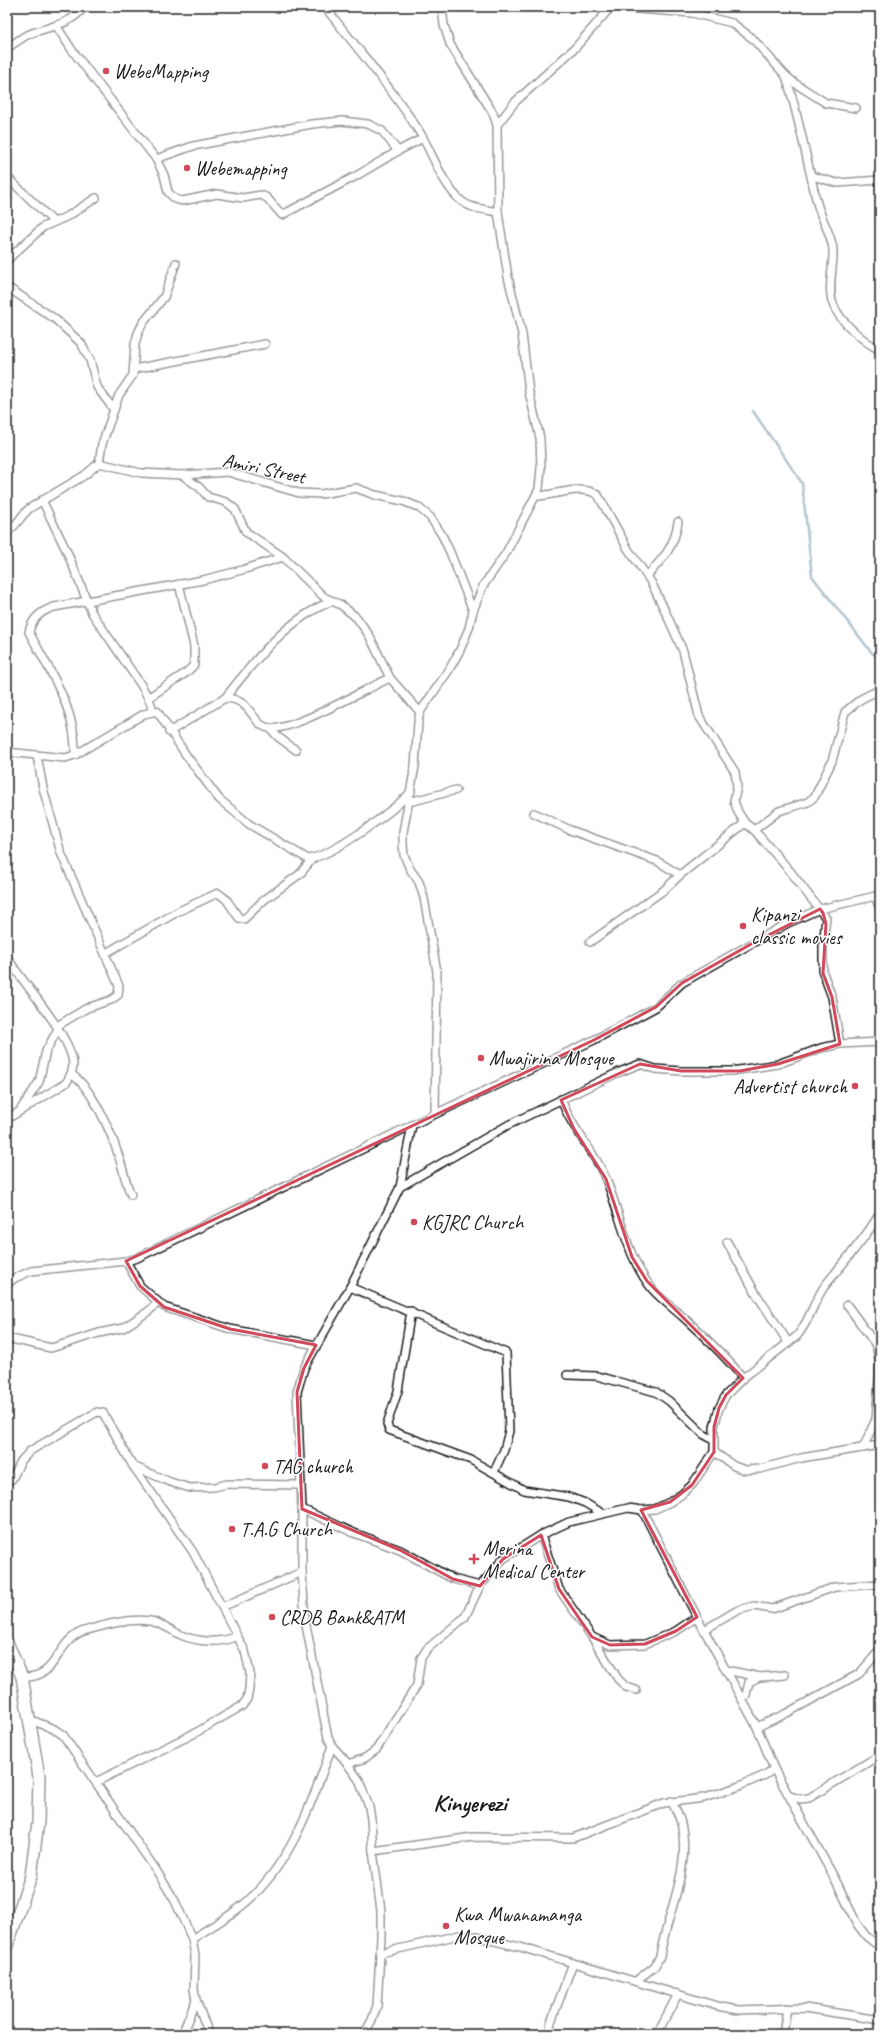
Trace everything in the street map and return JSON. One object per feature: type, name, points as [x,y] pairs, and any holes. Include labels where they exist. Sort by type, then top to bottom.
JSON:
[{"type":"street","points":[[7,48],[26,36],[57,27],[73,18],[84,7]]},
{"type":"street","points":[[325,7],[394,94],[423,138],[447,183],[458,198],[466,205],[473,208],[498,212]]},
{"type":"street","points":[[435,1114],[437,972],[424,898],[419,882],[410,869],[404,855],[403,832],[411,792],[420,712],[449,670],[460,650],[483,586],[506,553],[536,496],[539,489],[540,438],[529,392],[522,334],[508,277],[498,212],[497,125],[489,106],[450,44],[444,25],[442,7]]},
{"type":"street","points":[[497,125],[515,102],[534,87],[575,48],[610,7],[692,13],[732,23],[752,38],[786,76],[826,103],[856,108]]},
{"type":"street","points":[[57,27],[63,38],[156,160],[164,175],[168,192],[175,199],[182,201],[217,194],[242,198],[260,195],[267,198],[282,215],[356,176],[423,138]]},
{"type":"street","points":[[786,76],[812,176],[817,204],[829,233],[833,249],[832,304],[838,313],[860,337],[880,350]]},
{"type":"street","points":[[156,160],[193,146],[312,124],[342,121],[368,124],[382,131],[398,151]]},
{"type":"street","points":[[812,176],[837,183],[880,180]]},
{"type":"street","points":[[7,177],[54,222]]},
{"type":"street","points":[[7,260],[43,227],[68,216],[96,198]]},
{"type":"street","points":[[7,532],[18,522],[23,514],[42,500],[85,475],[99,463],[102,444],[119,396],[133,375],[135,344],[143,323],[164,297],[176,264]]},
{"type":"street","points":[[7,287],[55,319],[81,343],[90,360],[97,387],[114,410]]},
{"type":"street","points":[[134,369],[266,344]]},
{"type":"street","name":"Amiri Street","points":[[99,463],[141,473],[182,475],[228,472],[299,494],[320,494],[356,488],[375,495],[402,500],[418,507],[430,517],[442,535],[473,611]]},
{"type":"street","points":[[182,475],[200,487],[208,498],[226,502],[235,509],[241,518],[246,532],[283,557],[324,597],[357,618],[369,635],[390,678],[420,712]]},
{"type":"street","points":[[536,496],[581,489],[598,495],[628,549],[647,576],[665,611],[683,652],[699,716],[735,772],[737,786],[734,805],[745,823],[754,830],[790,871],[826,918],[823,939],[823,973],[832,997],[840,1044]]},
{"type":"street","points":[[42,500],[68,554],[86,601],[99,624],[148,698],[152,707],[151,711]]},
{"type":"street","points":[[647,576],[669,552],[678,522]]},
{"type":"street","points":[[75,755],[76,738],[71,715],[29,632],[30,624],[38,614],[46,610],[86,601],[179,584],[242,570],[283,557]]},
{"type":"street","points":[[148,698],[187,672],[194,665],[194,646],[179,584]]},
{"type":"street","points":[[170,732],[226,698],[254,662],[291,626],[311,611],[332,601]]},
{"type":"street","points":[[226,698],[234,698],[242,702],[262,725],[270,728],[282,727],[307,718],[390,678]]},
{"type":"street","points":[[754,830],[779,811],[808,802],[815,796],[832,761],[845,712],[861,699],[877,691]]},
{"type":"street","points":[[7,752],[65,758],[75,755],[151,711],[157,711],[170,732],[219,799],[262,831],[303,857],[313,858],[323,854],[378,821],[411,792]]},
{"type":"street","points":[[270,728],[281,740],[296,750]]},
{"type":"street","points":[[19,1112],[39,1082],[46,1051],[58,1028],[87,1008],[111,1000],[118,995],[119,986],[61,853],[43,788],[37,756]]},
{"type":"street","points":[[409,802],[456,790]]},
{"type":"street","points":[[534,812],[570,830],[657,862],[680,875]]},
{"type":"street","points":[[590,942],[658,894],[745,823]]},
{"type":"street","points":[[106,954],[179,911],[218,893],[226,899],[239,918],[244,919],[264,900],[300,874],[313,858]]},
{"type":"street","points":[[7,1284],[15,1278],[31,1271],[126,1261],[178,1239],[412,1125],[524,1074],[640,1017],[656,1007],[682,983],[788,923],[820,909],[877,896],[880,908]]},
{"type":"street","points":[[7,957],[58,1028],[71,1053],[73,1064],[72,1075],[62,1086],[7,1119]]},
{"type":"street","points":[[400,1187],[508,1125],[616,1073],[640,1064],[655,1069],[681,1071],[740,1071],[778,1064],[821,1048],[840,1044],[880,1042]]},
{"type":"street","points":[[72,1075],[78,1078],[86,1088],[107,1128],[118,1154],[125,1183],[131,1195]]},
{"type":"street","points":[[561,1099],[574,1129],[594,1156],[606,1179],[632,1257],[647,1281],[654,1291],[693,1327],[743,1378]]},
{"type":"street","points":[[364,2034],[372,2020],[377,2006],[381,1953],[381,1911],[373,1851],[370,1806],[359,1780],[348,1764],[332,1746],[324,1719],[305,1620],[302,1572],[302,1509],[297,1392],[304,1368],[316,1344],[350,1287],[400,1187],[412,1125]]},
{"type":"street","points":[[348,1764],[365,1758],[376,1750],[417,1685],[421,1658],[427,1649],[442,1635],[465,1617],[480,1586],[503,1559],[541,1535],[568,1522],[628,1508],[642,1510],[655,1509],[682,1494],[692,1485],[714,1452],[714,1427],[719,1408],[726,1395],[743,1378],[804,1328],[818,1296],[859,1245],[880,1213]]},
{"type":"street","points":[[728,1242],[756,1292],[788,1342]]},
{"type":"street","points":[[126,1261],[140,1286],[164,1306],[187,1316],[230,1330],[316,1344]]},
{"type":"street","points":[[350,1287],[411,1311],[506,1353],[509,1431],[504,1450],[494,1472]]},
{"type":"street","points":[[7,1338],[51,1348],[90,1335],[122,1328],[149,1311],[158,1302]]},
{"type":"street","points":[[847,1305],[876,1345],[880,1364],[876,1419],[863,1448]]},
{"type":"street","points":[[411,1311],[398,1391],[387,1424],[388,1429],[444,1450],[494,1472],[524,1490],[569,1497],[585,1503],[602,1513]]},
{"type":"street","points":[[567,1375],[597,1376],[656,1392],[675,1406],[703,1434],[714,1440]]},
{"type":"street","points":[[7,1482],[12,1479],[22,1461],[30,1451],[97,1412],[103,1413],[133,1466],[192,1552],[245,1651],[250,1673],[247,1699],[242,1706],[197,1732],[96,1782]]},
{"type":"street","points":[[714,1452],[734,1466],[745,1470],[760,1469],[801,1458],[880,1445]]},
{"type":"street","points":[[133,1466],[170,1482],[190,1488],[214,1487],[227,1484],[300,1485]]},
{"type":"street","points":[[302,1509],[354,1533],[400,1550],[453,1579],[480,1586]]},
{"type":"street","points":[[642,1510],[696,1617],[757,1727],[774,1769],[790,1796],[857,1924],[866,1936],[880,1947]]},
{"type":"street","points":[[541,1535],[559,1589],[592,1637],[618,1679],[626,1687],[636,1690]]},
{"type":"street","points":[[222,1607],[302,1572]]},
{"type":"street","points":[[704,1630],[738,1610],[754,1606],[772,1609],[835,1587],[880,1584]]},
{"type":"street","points":[[592,1637],[610,1645],[645,1644],[676,1631],[696,1617]]},
{"type":"street","points":[[22,1677],[33,1677],[50,1668],[63,1646],[72,1636],[84,1631],[125,1621],[151,1621],[163,1624],[180,1635],[207,1641],[230,1640],[237,1636]]},
{"type":"street","points":[[7,1642],[22,1677],[31,1720],[39,1777],[38,1822],[31,1876],[7,1946]]},
{"type":"street","points":[[757,1727],[785,1714],[859,1674],[880,1650]]},
{"type":"street","points":[[726,1670],[760,1677]]},
{"type":"street","points":[[742,1698],[747,1692],[749,1682],[760,1677],[785,1674]]},
{"type":"street","points":[[31,1720],[54,1729],[63,1735],[156,1870],[175,1901],[192,1939],[195,1956],[194,1989],[196,2000],[209,2034]]},
{"type":"street","points":[[192,1939],[243,1905],[254,1896],[272,1874],[300,1829],[332,1746]]},
{"type":"street","points":[[790,1796],[800,1799],[809,1798],[880,1755]]},
{"type":"street","points":[[373,1851],[480,1837],[573,1838],[671,1801],[698,1798],[748,1784],[774,1769]]},
{"type":"street","points":[[636,1982],[655,1966],[660,1956],[678,1888],[684,1842],[680,1817],[671,1801]]},
{"type":"street","points":[[381,1953],[444,1938],[469,1935],[520,1947],[717,2006],[739,2010],[787,2008],[811,2009],[880,2020]]},
{"type":"street","points":[[549,2034],[550,2022],[573,1963]]},
{"type":"street","points":[[657,2034],[678,1994]]},
{"type":"street","points":[[182,2034],[196,2000]]},
{"type":"street","points":[[783,2034],[787,2008]]},
{"type":"highlighted area","points":[[820,909],[823,913],[826,924],[823,973],[832,997],[840,1044],[778,1064],[740,1071],[681,1071],[640,1064],[561,1100],[574,1129],[606,1179],[632,1257],[647,1281],[743,1378],[726,1395],[719,1408],[714,1427],[714,1452],[692,1485],[670,1502],[641,1510],[697,1617],[676,1631],[645,1644],[610,1645],[592,1637],[559,1589],[541,1535],[503,1559],[480,1586],[453,1579],[400,1550],[302,1509],[297,1392],[304,1368],[316,1345],[230,1329],[164,1307],[140,1286],[126,1261],[594,1040],[656,1007],[682,983],[753,943]]},
{"type":"waterway","points":[[753,411],[802,483],[812,576],[872,653],[880,659]]},
{"type":"place","name":"WebeMapping","points":[[106,71]]},
{"type":"place","name":"Webemapping","points":[[187,168]]},
{"type":"place","name":"Kipanzi classic movies","points":[[743,926]]},
{"type":"place","name":"Mwajirina Mosque","points":[[481,1058]]},
{"type":"place","name":"Advertist church","points":[[855,1086]]},
{"type":"place","name":"KGJRC Church","points":[[414,1222]]},
{"type":"place","name":"TAG church","points":[[265,1466]]},
{"type":"place","name":"T.A.G Church","points":[[232,1529]]},
{"type":"place","name":"Merina Medical Center","points":[[474,1559]]},
{"type":"place","name":"CRDB Bank&ATM","points":[[272,1617]]},
{"type":"place","name":"Kwa Mwanamanga Mosque","points":[[446,1926]]},
{"type":"district","name":"Kinyerezi","points":[[470,1803]]}]
